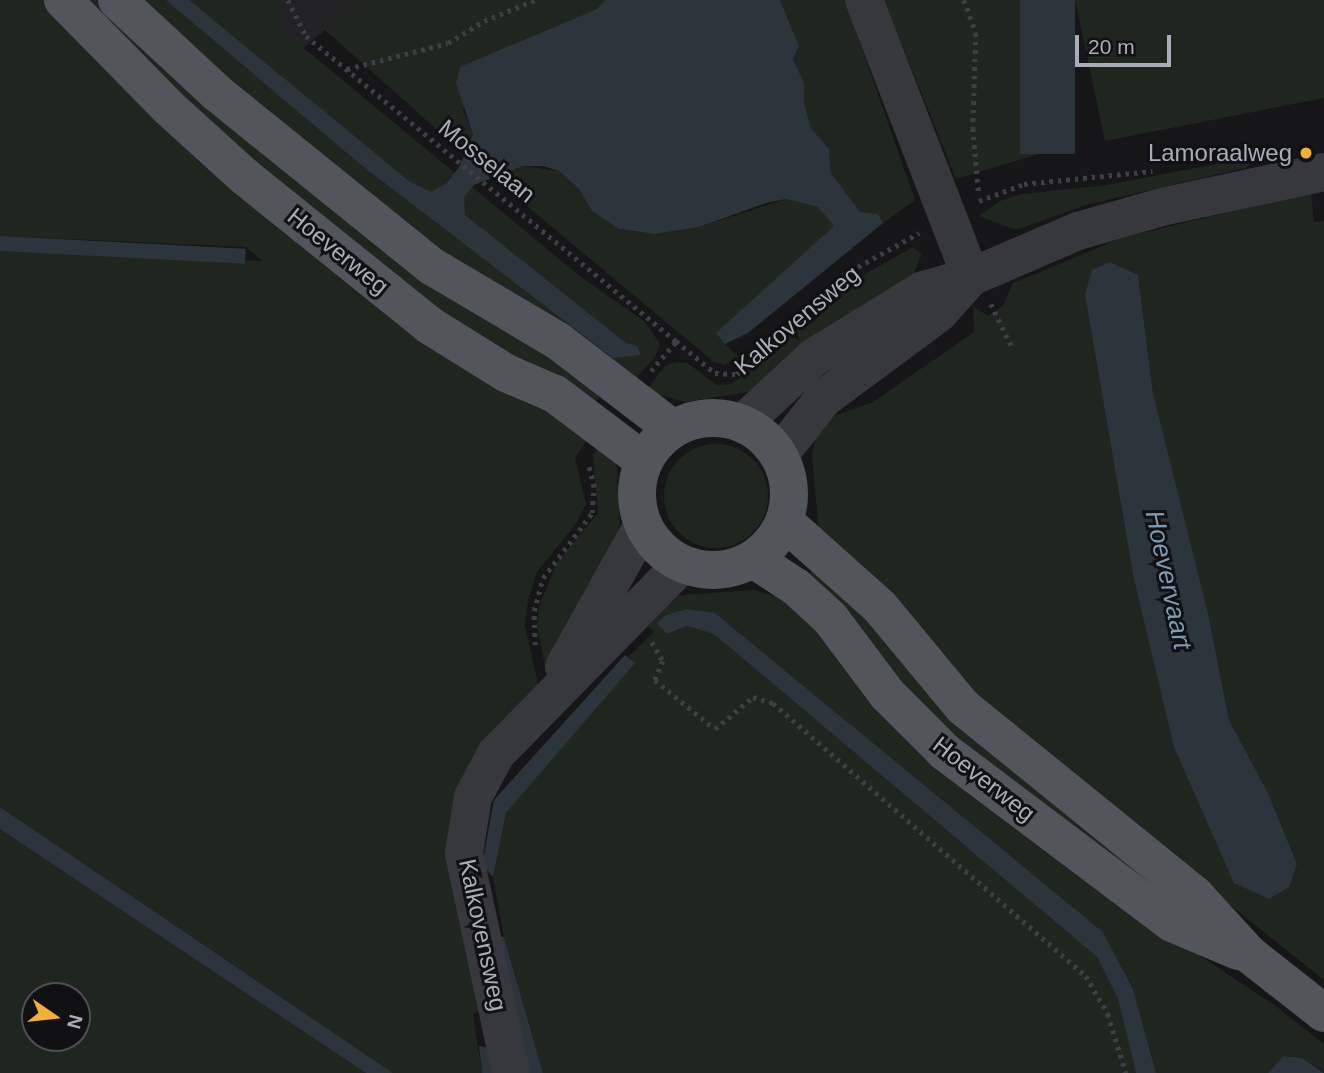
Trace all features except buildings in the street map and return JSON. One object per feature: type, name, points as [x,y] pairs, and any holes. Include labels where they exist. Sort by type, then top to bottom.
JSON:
[{"type":"main road","name":"Hoeverweg","points":[[63,0],[168,107],[244,176],[429,325],[506,373],[555,394],[644,461]]},
{"type":"main road","name":"Hoeverweg","points":[[117,0],[217,93],[433,267],[558,341],[673,429]]},
{"type":"main road","points":[[719,418],[743,424],[763,436],[779,454],[790,500],[785,522],[772,543],[753,559],[718,570],[682,564],[666,555],[643,525],[637,482],[644,461],[673,429],[695,420],[719,418]]},
{"type":"main road","name":"Hoeverweg","points":[[785,522],[880,607],[963,707],[1195,895],[1250,955],[1324,1013]]},
{"type":"main road","name":"Hoeverweg","points":[[753,559],[796,587],[830,618],[887,694],[945,752],[1172,923],[1250,955]]},
{"type":"street","points":[[864,0],[964,208],[971,277]]},
{"type":"street","name":"Kalkovensweg","points":[[743,424],[813,358],[923,290],[971,277],[1078,231],[1216,193],[1324,172]]},
{"type":"street","name":"Kalkovensweg","points":[[779,454],[823,399],[939,313],[971,277]]},
{"type":"street","name":"Kalkovensweg","points":[[551,701],[559,676],[643,525]]},
{"type":"street","name":"Kalkovensweg","points":[[512,1073],[467,871],[465,834],[473,797],[488,764],[682,564]]},
{"type":"path","name":"Mosselaan","points":[[288,0],[299,27],[346,69],[676,341]]},
{"type":"path","points":[[346,69],[448,43],[535,0]]},
{"type":"path","points":[[964,0],[976,33],[973,128],[964,208]]},
{"type":"path","name":"Kalkovensweg","points":[[676,341],[715,373],[737,374],[844,275],[964,208],[1024,184],[1155,170]]},
{"type":"path","points":[[996,310],[1012,347]]},
{"type":"path","points":[[631,396],[676,341]]},
{"type":"path","points":[[536,648],[534,611],[543,578],[592,513],[594,487],[587,456],[604,429]]},
{"type":"path","points":[[629,619],[661,650],[663,661],[655,680],[715,729],[753,697],[773,703],[1086,976],[1108,1014],[1126,1073]]},
{"type":"shaded area","points":[[0,0],[47,0],[591,434],[575,458],[586,504],[575,525],[537,572],[528,600],[525,625],[539,689],[478,756],[480,1010],[473,1015],[482,1073],[393,1073],[0,807],[0,251],[262,261],[246,247],[0,236]]},
{"type":"shaded area","points":[[72,0],[100,0],[604,391],[592,407],[429,314]]},
{"type":"shaded area","points":[[135,0],[274,0],[282,30],[581,277],[644,321],[660,344],[655,357],[632,382],[455,268]]},
{"type":"shaded area","points":[[247,0],[363,0],[294,55]]},
{"type":"shaded area","points":[[363,0],[605,0],[597,9],[541,34],[463,109],[473,134],[462,152],[325,30]]},
{"type":"shaded area","points":[[780,0],[845,0],[915,200],[883,223],[878,214],[860,213],[831,173],[829,149],[811,128],[804,103],[804,83],[793,59],[799,46]]},
{"type":"shaded area","points":[[884,0],[1020,0],[1049,151],[956,179]]},
{"type":"shaded area","points":[[1075,0],[1324,0],[1324,98],[1105,141]]},
{"type":"shaded area","points":[[1252,157],[1253,162],[1245,168],[1086,205],[1016,230],[979,216],[1000,201],[1021,194],[1107,185]]},
{"type":"shaded area","points":[[523,166],[559,171],[579,189],[592,211],[619,229],[655,234],[699,227],[786,199],[819,207],[835,226],[725,344],[740,358],[724,365],[714,362],[492,177]]},
{"type":"shaded area","points":[[1311,192],[1314,222],[1324,221],[1324,980],[1009,728],[819,534],[812,455],[817,431],[831,417],[873,402],[974,332],[973,306],[988,316],[1003,306],[1013,283],[1122,238]],"holes":[[[1138,276],[1153,393],[1208,613],[1229,720],[1268,793],[1297,864],[1148,627],[1134,579]]]},
{"type":"shaded area","points":[[913,247],[922,254],[909,284],[754,391],[685,402],[646,391],[665,366],[676,362],[687,363],[717,385],[732,384],[860,277]]},
{"type":"shaded area","points":[[602,443],[616,456],[620,524],[615,542],[545,667],[537,625],[539,607],[557,562],[598,513],[593,455]]},
{"type":"shaded area","points":[[716,444],[736,448],[753,459],[764,476],[768,496],[764,516],[753,533],[736,544],[716,548],[696,544],[679,533],[668,516],[664,496],[668,476],[679,459],[696,448]]},
{"type":"shaded area","points":[[817,564],[1196,923],[937,727],[806,580]]},
{"type":"shaded area","points":[[753,590],[789,600],[1136,913],[1274,1005],[1324,1044],[1324,1072],[1302,1058],[1283,1056],[1268,1073],[1156,1073],[1133,989],[1103,932],[715,613],[667,634],[687,626],[714,634],[1097,957],[1118,999],[1136,1073],[543,1073],[504,937],[493,877],[506,813],[634,663],[628,657],[654,632],[640,619],[679,595]]},
{"type":"shaded area","points":[[0,829],[178,947],[366,1073],[0,1073]]},
{"type":"water","points":[[166,0],[189,0],[410,182],[431,192],[447,183],[459,167],[473,134],[456,83],[460,67],[597,9],[605,0],[780,0],[799,46],[793,59],[804,83],[804,103],[811,128],[829,149],[831,173],[860,212],[878,214],[883,223],[748,333],[725,344],[716,333],[834,226],[818,207],[786,199],[766,203],[699,227],[655,234],[619,229],[592,211],[579,189],[559,171],[543,166],[523,166],[474,185],[464,197],[465,215],[626,343],[637,346],[641,355],[613,358],[360,164]]},
{"type":"water","points":[[1020,0],[1075,0],[1075,154],[1020,154]]},
{"type":"water","points":[[0,236],[246,249],[245,264],[0,251]]},
{"type":"water","name":"Hoevervaart","points":[[1110,262],[1138,275],[1153,393],[1208,613],[1229,720],[1268,793],[1297,864],[1289,887],[1269,899],[1234,883],[1174,747],[1134,579],[1085,294],[1092,270]]},
{"type":"water","points":[[686,609],[715,613],[1103,932],[1133,989],[1156,1073],[1136,1073],[1118,999],[1097,957],[714,634],[687,626],[667,634],[657,624],[664,616]]},
{"type":"water","points":[[625,655],[635,663],[506,813],[493,877],[482,865],[494,800]]},
{"type":"water","points":[[0,807],[393,1073],[366,1073],[0,829]]},
{"type":"water","points":[[492,934],[504,937],[543,1073],[528,1073]]},
{"type":"water","points":[[479,1046],[493,1049],[497,1073],[482,1073]]},
{"type":"water","points":[[1283,1056],[1302,1058],[1324,1073],[1268,1073]]},
{"type":"place","name":"Lamoraalweg","points":[[1306,153]]}]
